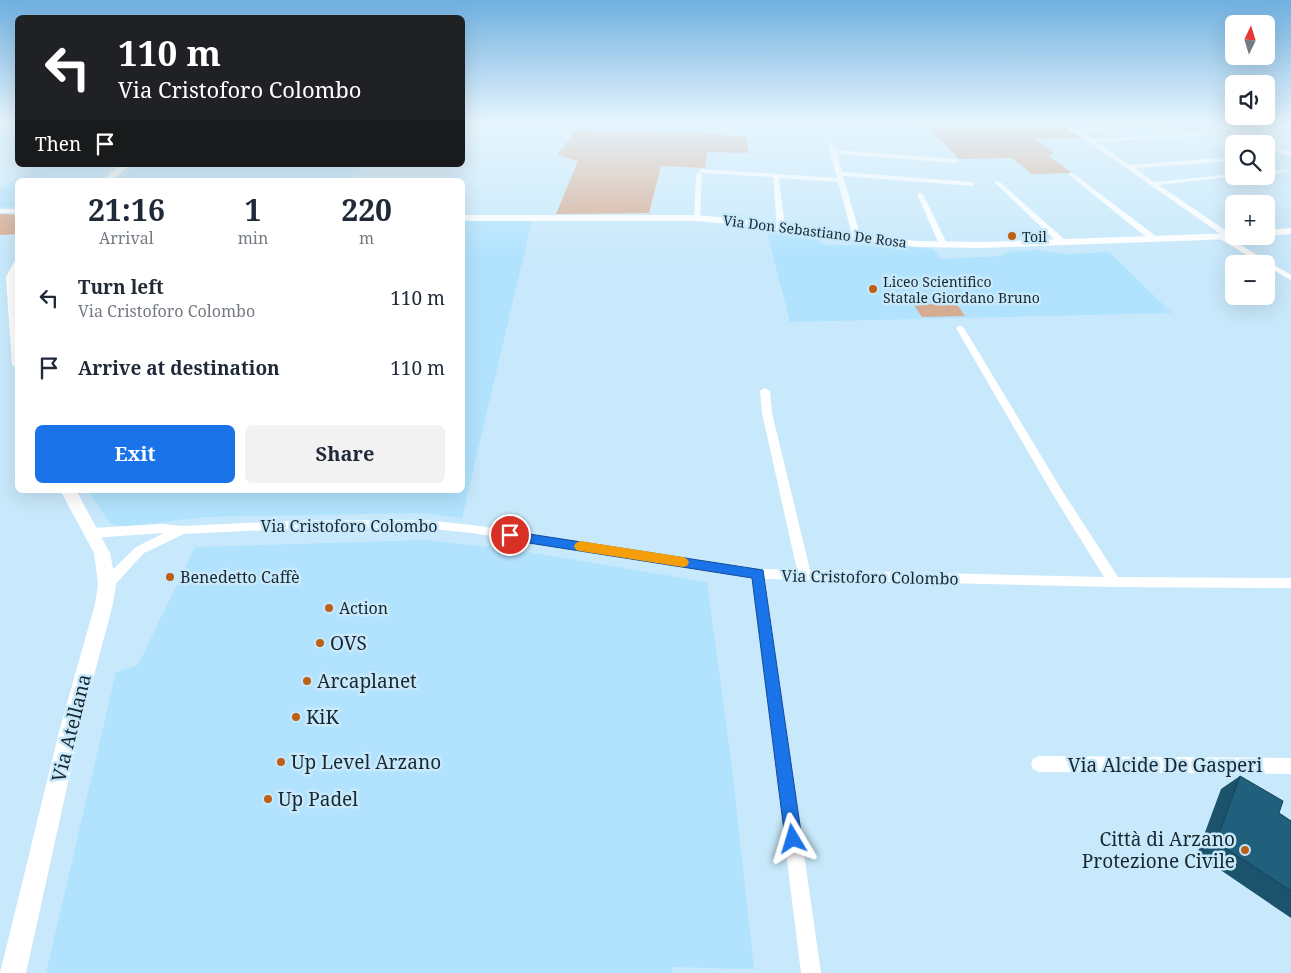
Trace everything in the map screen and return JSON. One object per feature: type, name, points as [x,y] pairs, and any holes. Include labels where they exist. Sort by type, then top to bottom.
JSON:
[{"type":"main road","points":[[110,178],[122,168]]},
{"type":"main road","points":[[15,270],[11,277],[15,327]]},
{"type":"main road","name":"Via Atellana","points":[[12,973],[70,728],[108,584],[102,553],[70,493]]},
{"type":"street","points":[[839,168],[857,238]]},
{"type":"street","points":[[1132,168],[1225,234]]},
{"type":"street","points":[[1275,172],[1287,171]]},
{"type":"street","points":[[697,218],[701,172],[972,184]]},
{"type":"street","points":[[1071,174],[1154,239]]},
{"type":"street","points":[[1154,184],[1225,177]]},
{"type":"street","points":[[776,178],[781,228]]},
{"type":"street","points":[[997,182],[1062,242]]},
{"type":"street","points":[[920,194],[943,244]]},
{"type":"street","points":[[0,211],[15,211]]},
{"type":"street","name":"Via Don Sebastiano De Rosa","points":[[465,218],[697,218],[730,220],[810,233],[857,238],[982,246],[1225,236]]},
{"type":"street","points":[[1275,232],[1291,231]]},
{"type":"street","points":[[1242,245],[1289,275]]},
{"type":"street","points":[[960,328],[1059,495],[1114,582]]},
{"type":"street","points":[[765,391],[767,412],[805,576]]},
{"type":"street","name":"Via Cristoforo Colombo","points":[[92,533],[161,528],[183,530],[310,524],[424,524],[472,529],[758,574],[1114,582],[1291,583]]},
{"type":"street","name":"Via Cristoforo Colombo","points":[[108,584],[140,550],[183,530]]},
{"type":"street","points":[[758,574],[811,973]]},
{"type":"street","name":"Via Alcide De Gasperi","points":[[1039,764],[1291,766]]},
{"type":"shaded area","points":[[33,168],[112,168],[100,178],[17,178]]},
{"type":"shaded area","points":[[133,168],[356,168],[348,178],[121,178]]},
{"type":"shaded area","points":[[575,168],[660,168],[649,213],[556,214]]},
{"type":"shaded area","points":[[1025,168],[1066,168],[1072,173],[1032,174]]},
{"type":"shaded area","points":[[15,180],[15,207],[0,207],[0,189]]},
{"type":"shaded area","points":[[0,214],[15,215],[15,234],[0,235]]},
{"type":"shaded area","points":[[532,220],[462,518],[424,513],[206,517],[122,527],[110,523],[89,493],[465,493],[465,221]]},
{"type":"shaded area","points":[[767,233],[817,240],[824,245],[864,245],[885,248],[880,244],[933,249],[941,259],[1000,256],[1012,251],[1037,250],[1068,254],[1109,252],[1172,313],[790,322]]},
{"type":"shaded area","points":[[956,303],[965,316],[922,317],[914,305]]},
{"type":"shaded area","points":[[426,540],[516,550],[707,582],[732,767],[754,969],[672,967],[671,973],[46,973],[116,672],[138,665],[195,547]]},
{"type":"building","points":[[1240,776],[1283,801],[1279,813],[1291,821],[1291,891],[1216,842]]},
{"type":"slow traffic","points":[[580,546],[683,562]]},
{"type":"place","name":"Toil","points":[[1012,236]]},
{"type":"place","name":"Liceo Scientifico Statale Giordano Bruno","points":[[873,289]]},
{"type":"place","name":"Benedetto Caffè","points":[[170,577]]},
{"type":"place","name":"Action","points":[[329,608]]},
{"type":"place","name":"OVS","points":[[320,643]]},
{"type":"place","name":"Arcaplanet","points":[[307,681]]},
{"type":"place","name":"KiK","points":[[296,717]]},
{"type":"place","name":"Up Level Arzano","points":[[281,762]]},
{"type":"place","name":"Up Padel","points":[[268,799]]},
{"type":"place","name":"Città di Arzano Protezione Civile","points":[[1245,850]]},
{"type":"route","points":[[510,535],[758,574],[793,839]]}]
